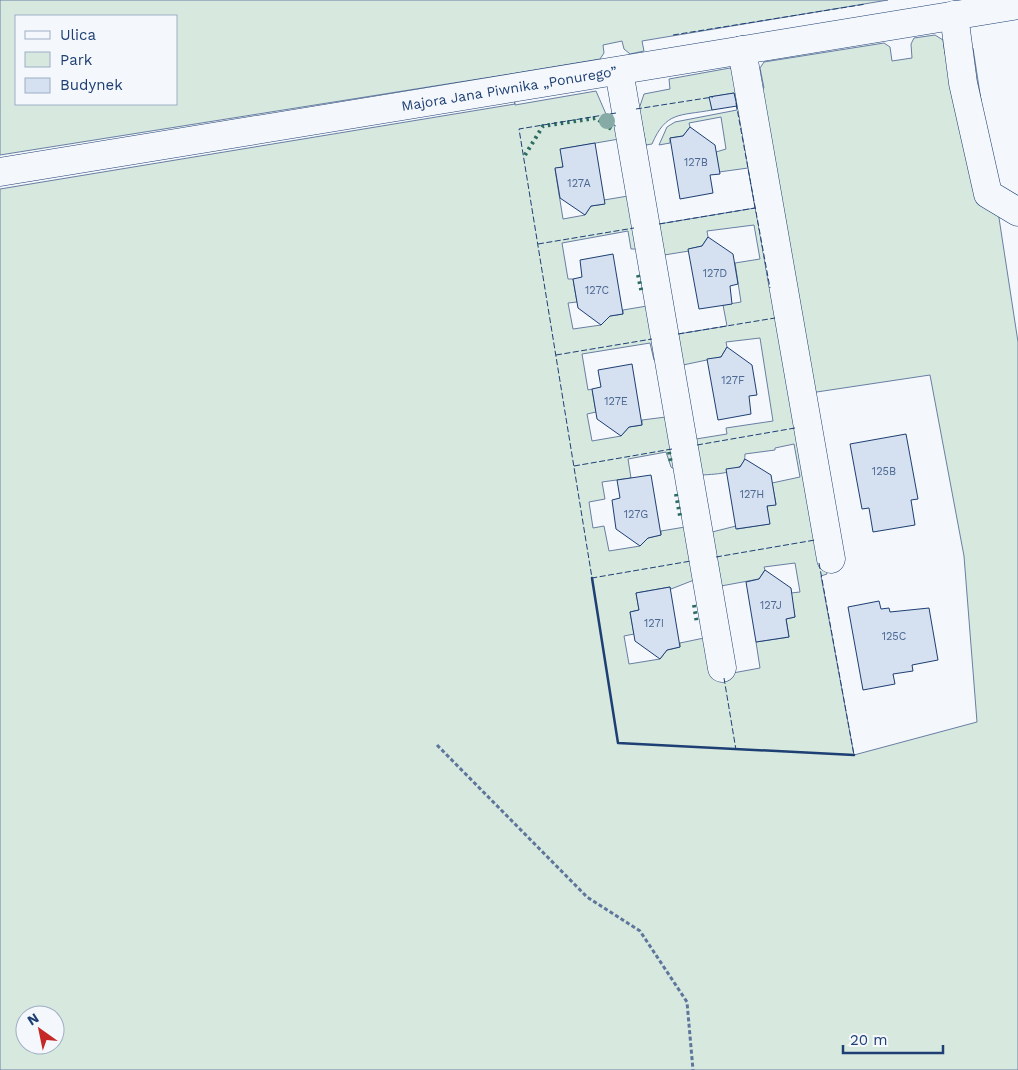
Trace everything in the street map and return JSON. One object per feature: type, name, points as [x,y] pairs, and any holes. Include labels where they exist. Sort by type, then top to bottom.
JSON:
[{"type":"street","name":"Majora Jana Piwnika „Ponurego”","points":[[0,172],[1018,5]]},
{"type":"street","points":[[954,15],[963,82],[988,194],[1018,212]]},
{"type":"street","points":[[742,50],[831,558]]},
{"type":"street","points":[[619,70],[722,668]]},
{"type":"path","points":[[437,745],[587,897],[640,931],[687,1002],[693,1070]]},
{"type":"green space","points":[[0,0],[888,0],[642,41],[644,51],[630,54],[624,49],[622,41],[603,45],[604,53],[600,59],[0,155]]},
{"type":"green space","points":[[935,35],[943,40],[945,54],[973,48],[1018,342],[1018,1070],[0,1070],[0,189],[596,91],[609,121],[616,126],[619,139],[561,149],[563,167],[555,169],[563,219],[585,215],[591,206],[604,204],[604,200],[628,196],[637,249],[631,249],[628,231],[562,243],[568,279],[573,279],[577,302],[568,303],[573,329],[601,325],[610,316],[623,314],[623,310],[647,306],[656,360],[654,360],[650,343],[582,354],[588,390],[592,389],[596,412],[587,414],[592,441],[621,436],[629,427],[642,425],[642,420],[666,417],[675,470],[671,467],[666,452],[628,459],[631,478],[602,482],[605,499],[589,502],[593,528],[604,526],[609,551],[640,546],[648,538],[661,535],[661,531],[685,527],[694,580],[671,589],[670,587],[636,593],[639,610],[630,612],[634,634],[624,636],[629,664],[660,659],[667,650],[680,647],[680,643],[704,638],[711,677],[760,668],[756,642],[789,637],[786,619],[795,617],[791,593],[800,592],[795,563],[764,567],[765,570],[759,579],[721,586],[712,532],[736,526],[737,529],[769,524],[767,506],[776,504],[772,483],[800,477],[794,444],[775,448],[775,450],[745,454],[741,466],[736,469],[729,472],[702,475],[696,439],[727,434],[726,428],[773,421],[760,338],[726,342],[727,347],[721,357],[683,365],[678,334],[727,326],[723,305],[741,302],[735,263],[760,259],[754,225],[707,231],[708,237],[702,246],[689,249],[689,251],[664,255],[659,224],[755,208],[748,168],[719,172],[716,152],[726,149],[721,117],[689,123],[690,127],[683,136],[670,138],[670,143],[659,145],[667,127],[675,122],[737,110],[734,93],[710,97],[712,110],[683,115],[669,120],[657,133],[652,144],[646,145],[639,109],[644,94],[670,89],[669,79],[730,68],[736,72],[827,574],[821,576],[854,755],[977,722],[964,556],[930,375],[810,393],[758,90],[764,88],[760,68],[764,62],[884,43],[890,47],[892,61],[912,58],[911,44],[914,38]]},
{"type":"building","points":[[734,93],[737,106],[712,110],[709,97]]},
{"type":"building","points":[[690,127],[715,145],[720,174],[710,175],[713,193],[680,199],[670,138],[683,136]]},
{"type":"building","points":[[595,143],[605,204],[591,206],[585,215],[560,198],[555,168],[563,167],[560,149]]},
{"type":"building","points":[[708,237],[733,254],[738,284],[730,286],[732,304],[699,309],[688,249],[702,246]]},
{"type":"building","points":[[613,254],[623,314],[610,316],[601,325],[578,308],[573,279],[582,277],[580,260]]},
{"type":"building","points":[[727,347],[752,365],[757,395],[749,396],[751,414],[718,420],[707,359],[721,357]]},
{"type":"building","points":[[632,364],[642,425],[629,427],[621,436],[597,419],[592,389],[601,387],[598,370]]},
{"type":"building","points":[[906,434],[918,499],[911,500],[915,525],[873,532],[869,508],[862,509],[850,444]]},
{"type":"building","points":[[745,459],[771,475],[776,505],[767,506],[770,524],[736,529],[726,469],[740,467]]},
{"type":"building","points":[[651,475],[661,535],[648,538],[640,546],[616,529],[612,500],[620,498],[617,480]]},
{"type":"building","points":[[765,570],[791,588],[795,617],[786,619],[789,637],[756,642],[746,582],[759,579]]},
{"type":"building","points":[[670,587],[680,647],[667,650],[660,659],[635,641],[630,612],[639,610],[636,593]]},
{"type":"building","points":[[879,601],[881,609],[889,608],[890,612],[929,608],[938,660],[912,665],[913,671],[893,674],[895,684],[863,690],[848,607]]},
{"type":"hedge","points":[[525,155],[543,126],[596,118],[614,131]]},
{"type":"hedge","points":[[638,275],[642,294]]},
{"type":"hedge","points":[[669,452],[671,463]]},
{"type":"hedge","points":[[676,494],[680,516]]},
{"type":"hedge","points":[[694,605],[697,624]]},
{"type":"fence","points":[[673,35],[866,4]]},
{"type":"fence","points":[[636,109],[713,97]]},
{"type":"fence","points":[[736,103],[770,288]]},
{"type":"fence","points":[[616,113],[519,129],[592,578],[691,561]]},
{"type":"fence","points":[[608,115],[609,121],[617,127]]},
{"type":"fence","points":[[659,224],[755,208]]},
{"type":"fence","points":[[538,244],[634,228]]},
{"type":"fence","points":[[678,334],[775,318]]},
{"type":"fence","points":[[556,355],[652,339]]},
{"type":"fence","points":[[697,445],[795,428]]},
{"type":"fence","points":[[574,466],[672,449]]},
{"type":"fence","points":[[716,557],[815,540]]},
{"type":"fence","points":[[819,563],[854,755]]},
{"type":"fence","points":[[724,678],[736,750]]},
{"type":"wall","points":[[592,578],[618,743],[854,755]]}]
